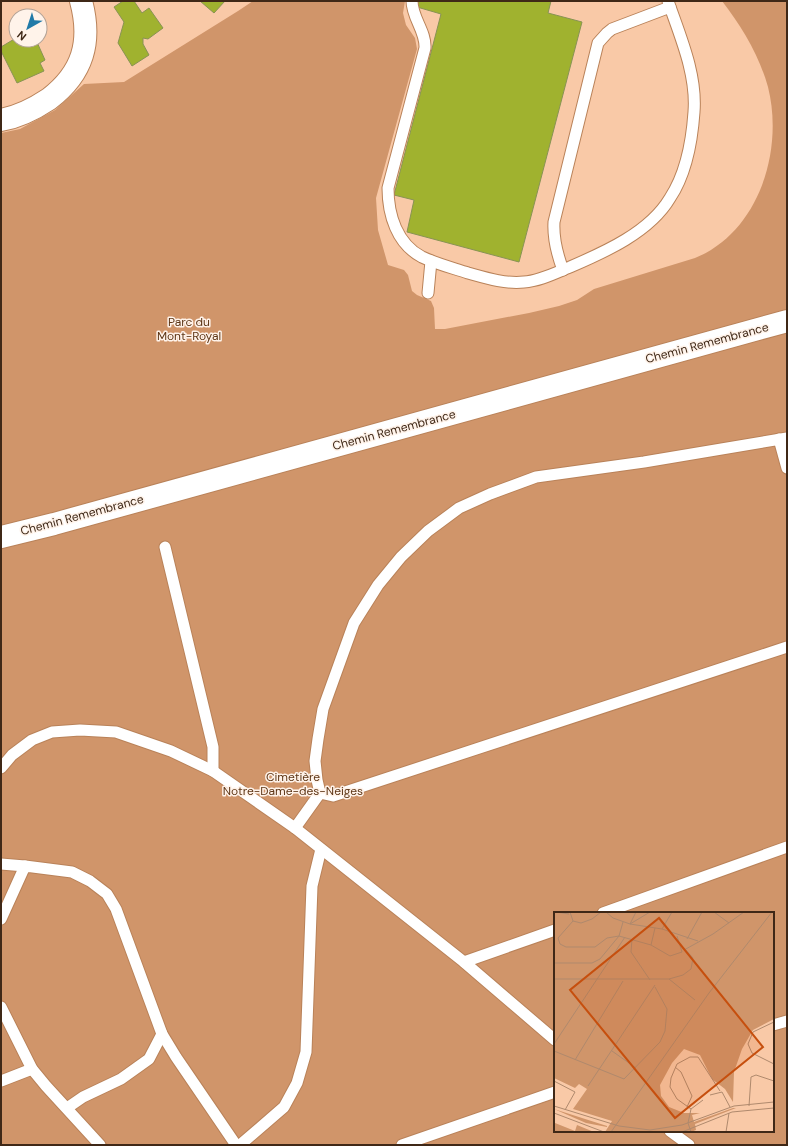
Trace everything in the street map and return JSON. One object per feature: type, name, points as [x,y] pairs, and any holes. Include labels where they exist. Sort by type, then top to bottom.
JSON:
[{"type":"street","points":[[1,120],[16,116],[38,106],[62,88],[73,75],[83,54],[86,36],[85,14],[81,1]]},
{"type":"street","name":"Chemin Remembrance","points":[[1,537],[54,524],[787,321]]},
{"type":"lane","points":[[412,1],[413,11],[424,37],[424,48],[390,176],[388,199],[394,225],[402,240],[416,253],[431,261],[491,279],[512,283],[535,280],[563,270],[600,254],[633,235],[660,212],[670,199],[683,172],[694,111],[690,68],[669,4],[612,29],[606,33],[598,43],[554,222],[554,241],[563,270]]},
{"type":"lane","points":[[428,293],[431,261]]},
{"type":"lane","points":[[295,828],[320,794],[317,780],[316,761],[323,710],[354,623],[378,585],[401,557],[428,531],[460,508],[490,494],[536,477],[644,462],[783,438],[787,468]]},
{"type":"lane","points":[[165,547],[213,747],[213,771]]},
{"type":"lane","points":[[320,794],[333,796],[787,647]]},
{"type":"lane","points":[[1,768],[12,755],[32,740],[52,732],[80,730],[116,732],[171,751],[213,771],[295,828],[464,962],[554,1039]]},
{"type":"lane","points":[[606,912],[787,847]]},
{"type":"lane","points":[[240,1145],[284,1107],[297,1083],[306,1052],[312,886],[321,849]]},
{"type":"lane","points":[[1,864],[72,872],[90,881],[107,894],[116,909],[162,1034],[236,1145]]},
{"type":"lane","points":[[1,919],[24,866]]},
{"type":"lane","points":[[464,962],[554,930]]},
{"type":"lane","points":[[1,1007],[32,1069],[100,1145]]},
{"type":"lane","points":[[774,1025],[787,1021]]},
{"type":"lane","points":[[67,1108],[83,1098],[121,1079],[149,1059],[162,1034]]},
{"type":"lane","points":[[1,1081],[32,1069]]},
{"type":"lane","points":[[402,1145],[554,1092]]},
{"type":"lane","points":[[671,1132],[689,1145]]},
{"type":"green space","name":"Cimetière Notre-Dame-des-Neiges","points":[[253,1],[405,1],[403,13],[406,25],[415,38],[417,49],[376,198],[378,230],[388,265],[404,270],[408,275],[412,291],[417,295],[431,301],[434,308],[435,329],[445,329],[529,313],[577,300],[594,289],[695,258],[717,246],[736,229],[750,209],[762,186],[769,162],[772,137],[772,111],[768,87],[755,53],[743,31],[722,1],[787,1],[787,1145],[1,1145],[1,133],[20,129],[55,110],[84,84],[124,82]]},
{"type":"building","points":[[123,1],[134,1],[142,13],[149,8],[163,28],[148,39],[143,38],[143,44],[149,55],[132,66],[118,43],[124,22],[114,7]]},
{"type":"building","points":[[200,1],[225,1],[214,13]]},
{"type":"building","points":[[418,1],[551,1],[548,13],[582,22],[519,262],[407,232],[414,200],[394,195],[441,14],[417,7]]},
{"type":"building","points":[[8,43],[8,48],[40,48],[45,60],[40,63],[44,71],[17,83],[1,51],[1,47]]},
{"type":"park label","name":"Parc du Mont-Royal","points":[[189,329]]}]
